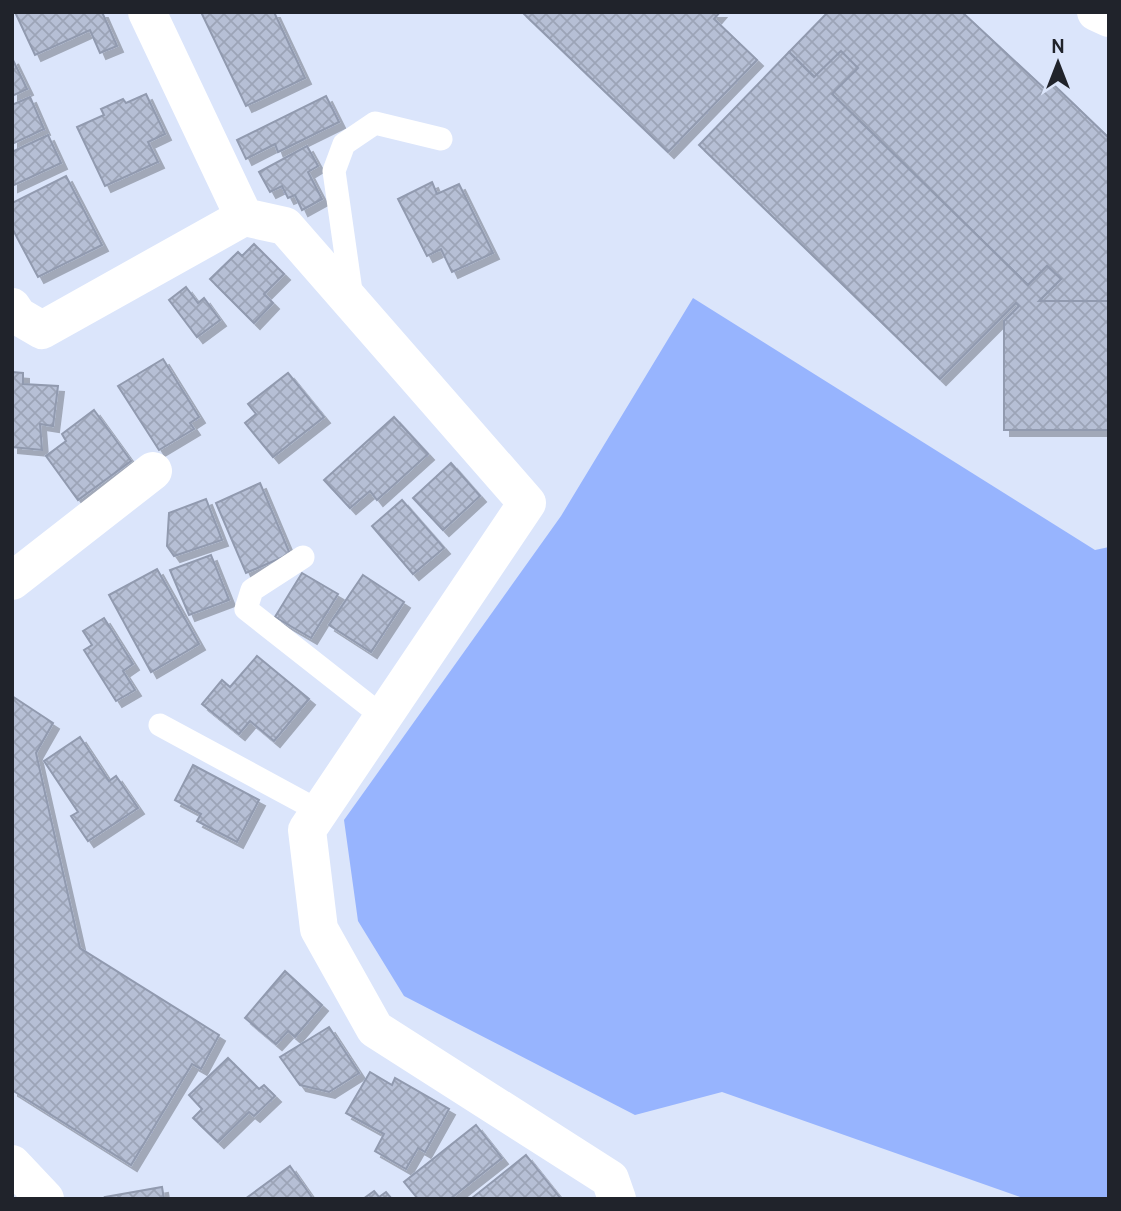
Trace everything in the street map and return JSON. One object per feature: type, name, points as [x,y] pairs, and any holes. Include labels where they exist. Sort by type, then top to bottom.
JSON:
[{"type":"street","points":[[147,12],[244,217]]},
{"type":"street","points":[[1096,12],[1109,18]]},
{"type":"street","points":[[12,307],[18,316],[42,330],[244,217],[285,226],[527,503],[307,830],[319,929],[376,1029],[610,1179],[617,1199]]},
{"type":"street","points":[[12,581],[153,471]]},
{"type":"street","points":[[12,1164],[45,1199]]},
{"type":"lane","points":[[353,304],[334,171],[344,144],[375,123],[441,139]]},
{"type":"lane","points":[[303,557],[252,590],[246,609],[382,716]]},
{"type":"lane","points":[[160,725],[319,811]]},
{"type":"shaded area","points":[[693,298],[1095,550],[1109,547],[1109,1199],[1026,1199],[722,1092],[635,1115],[404,996],[358,921],[344,820],[561,516]]},
{"type":"building","points":[[15,12],[102,12],[117,46],[100,53],[90,30],[35,55]]},
{"type":"building","points":[[201,12],[274,12],[305,78],[246,106]]},
{"type":"building","points":[[522,12],[720,12],[714,19],[757,60],[668,152]]},
{"type":"building","points":[[828,12],[962,12],[1046,90],[1053,84],[1109,138],[1109,301],[1039,301],[1061,279],[1047,266],[1028,285],[789,52]]},
{"type":"building","points":[[841,51],[858,68],[832,94],[1028,285],[1047,266],[1061,279],[1039,301],[1109,301],[1109,430],[1004,430],[1004,321],[1019,306],[1016,303],[940,379],[699,145],[789,52],[814,77]]},
{"type":"building","points":[[12,58],[27,89],[12,96]]},
{"type":"building","points":[[146,94],[165,134],[148,142],[158,162],[105,186],[77,127],[104,115],[101,109],[123,99],[126,103]]},
{"type":"building","points":[[326,96],[339,122],[278,152],[275,144],[246,159],[237,140]]},
{"type":"building","points":[[30,97],[44,129],[12,144],[12,105]]},
{"type":"building","points":[[48,135],[61,163],[12,186],[12,152]]},
{"type":"building","points":[[307,146],[318,166],[308,172],[322,199],[302,210],[295,195],[288,198],[282,186],[270,192],[259,172]]},
{"type":"building","points":[[66,176],[102,245],[38,277],[12,228],[12,203]]},
{"type":"building","points":[[432,182],[437,194],[459,184],[493,253],[452,272],[441,249],[427,256],[398,199]]},
{"type":"building","points":[[254,244],[284,274],[264,294],[273,303],[254,323],[210,279],[238,252],[242,256]]},
{"type":"building","points":[[186,287],[198,303],[204,298],[220,320],[197,337],[169,300]]},
{"type":"building","points":[[163,359],[199,417],[190,423],[194,429],[159,450],[118,386]]},
{"type":"building","points":[[12,372],[23,373],[23,384],[58,386],[53,426],[40,424],[42,450],[12,447]]},
{"type":"building","points":[[288,373],[324,417],[273,457],[245,423],[256,414],[248,404]]},
{"type":"building","points":[[94,410],[131,461],[78,500],[46,456],[66,441],[62,434]]},
{"type":"building","points":[[394,417],[428,454],[377,500],[370,491],[350,508],[324,480]]},
{"type":"building","points":[[451,463],[480,496],[443,530],[413,498]]},
{"type":"building","points":[[260,483],[290,554],[246,573],[216,503]]},
{"type":"building","points":[[206,499],[222,540],[174,556],[167,546],[169,513]]},
{"type":"building","points":[[402,500],[444,548],[413,574],[372,526]]},
{"type":"building","points":[[211,555],[229,600],[189,615],[170,570]]},
{"type":"building","points":[[157,569],[199,644],[151,672],[109,595]]},
{"type":"building","points":[[302,573],[338,594],[311,638],[275,617]]},
{"type":"building","points":[[363,575],[404,602],[371,652],[329,625]]},
{"type":"building","points":[[104,618],[133,664],[123,671],[135,690],[116,701],[84,650],[92,645],[83,631]]},
{"type":"building","points":[[257,656],[309,699],[274,741],[250,721],[239,734],[202,704],[222,680],[230,687]]},
{"type":"building","points":[[12,696],[53,723],[36,753],[80,948],[219,1035],[201,1069],[192,1064],[131,1165],[12,1090]]},
{"type":"building","points":[[80,737],[109,781],[116,776],[138,808],[88,841],[71,816],[78,812],[44,761]]},
{"type":"building","points":[[193,765],[259,800],[237,842],[197,821],[201,814],[175,800]]},
{"type":"building","points":[[285,971],[322,1005],[295,1037],[288,1031],[276,1044],[245,1018]]},
{"type":"building","points":[[329,1027],[359,1073],[329,1092],[300,1085],[280,1057]]},
{"type":"building","points":[[228,1058],[259,1089],[264,1085],[275,1096],[254,1116],[249,1112],[218,1142],[193,1118],[202,1109],[189,1095]]},
{"type":"building","points":[[370,1072],[392,1085],[395,1078],[449,1109],[425,1152],[418,1148],[406,1169],[375,1151],[384,1134],[346,1113]]},
{"type":"building","points":[[476,1125],[502,1158],[450,1199],[418,1199],[404,1182]]},
{"type":"building","points":[[526,1155],[561,1199],[472,1198]]},
{"type":"building","points":[[290,1166],[313,1199],[245,1199]]},
{"type":"building","points":[[162,1187],[164,1199],[105,1197]]},
{"type":"building","points":[[374,1191],[379,1197],[386,1192],[392,1199],[363,1199]]}]
